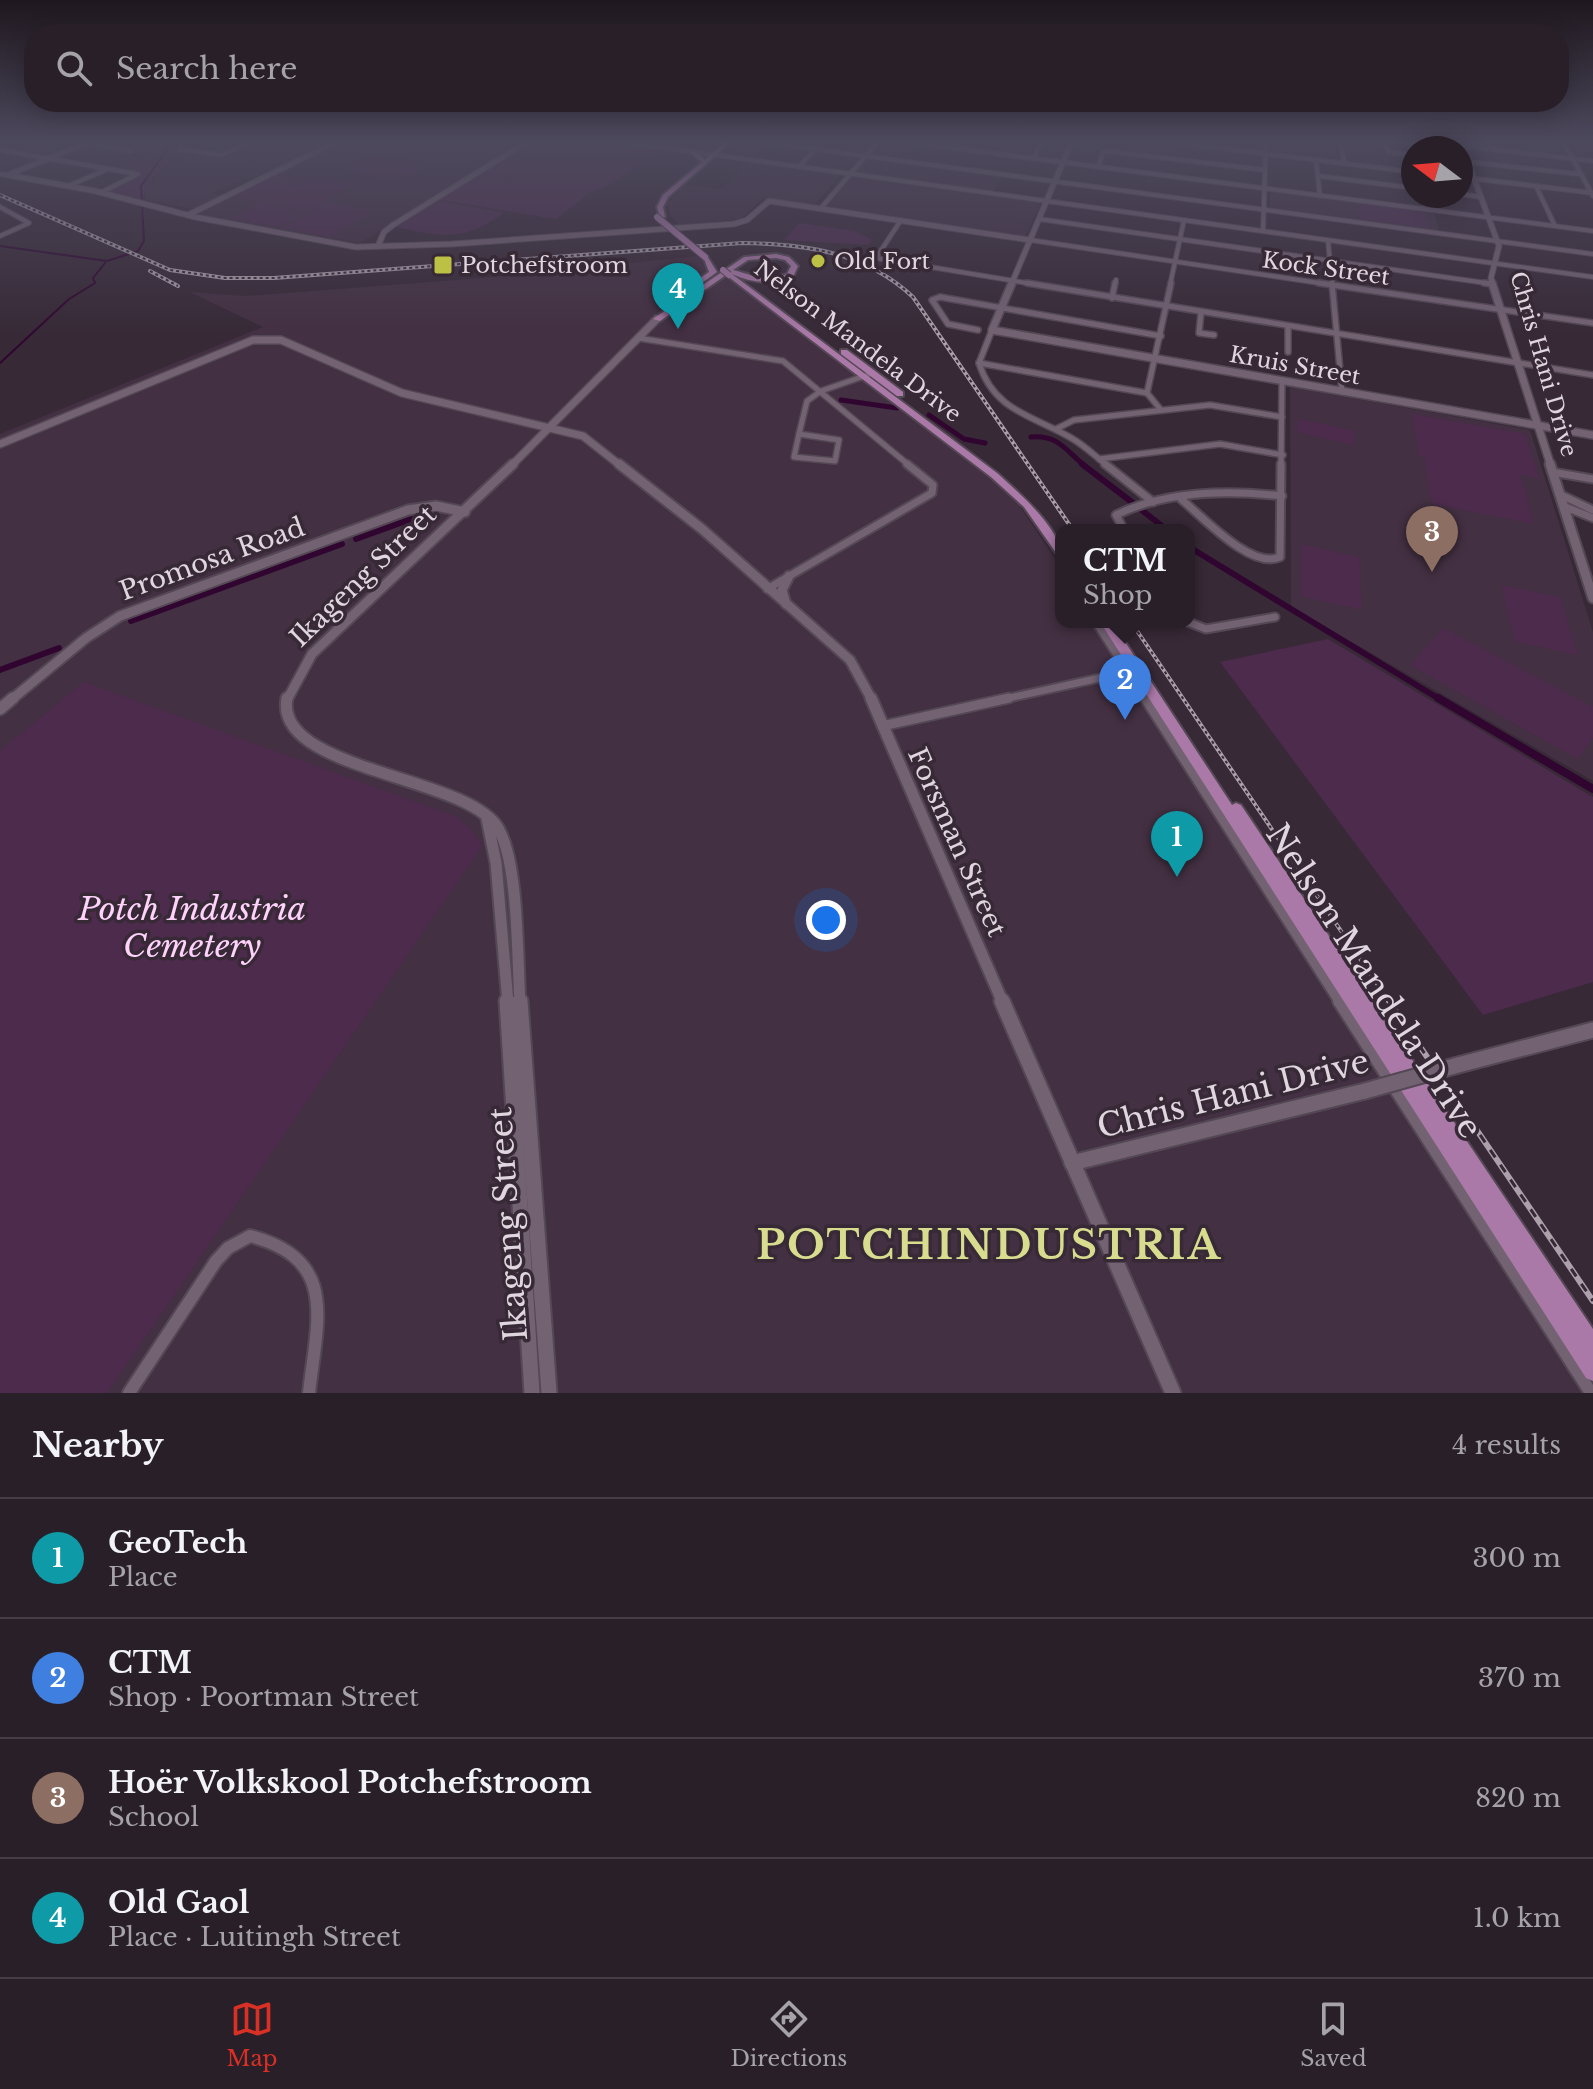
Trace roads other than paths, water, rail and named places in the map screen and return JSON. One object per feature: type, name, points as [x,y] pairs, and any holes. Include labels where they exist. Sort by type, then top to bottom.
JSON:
[{"type":"highway","points":[[655,208],[659,217]]},
{"type":"highway","points":[[659,217],[660,208]]},
{"type":"highway","name":"Nelson Mandela Drive","points":[[659,217],[868,375],[1013,491],[1055,537]]},
{"type":"highway","points":[[657,319],[746,258],[776,256],[787,258],[795,266],[790,275],[770,280],[754,280],[729,271]]},
{"type":"highway","points":[[657,319],[711,274],[713,267],[708,257]]},
{"type":"highway","name":"Nelson Mandela Drive","points":[[729,271],[852,368],[868,375]]},
{"type":"highway","points":[[850,381],[852,368]]},
{"type":"highway","name":"Nelson Mandela Drive","points":[[1110,628],[1593,1371]]},
{"type":"highway","name":"Nelson Mandela Drive","points":[[1118,628],[1593,1346]]},
{"type":"street","points":[[0,236],[29,222],[2,208]]},
{"type":"street","points":[[161,208],[340,245],[378,246],[389,228],[421,208]]},
{"type":"street","points":[[188,215],[202,208]]},
{"type":"street","name":"Kock Street","points":[[378,246],[734,224],[747,220],[761,208]]},
{"type":"street","name":"Kock Street","points":[[821,208],[1593,323]]},
{"type":"street","points":[[1043,208],[979,363],[982,373],[1008,408],[1056,429],[1153,502]]},
{"type":"street","points":[[1097,208],[1593,277]]},
{"type":"street","points":[[1249,208],[1593,254]]},
{"type":"street","points":[[1417,208],[1593,231]]},
{"type":"street","name":"Chris Hani Drive","points":[[1485,208],[1500,251],[1495,263],[1493,284],[1593,598]]},
{"type":"street","points":[[1546,208],[1555,226]]},
{"type":"street","points":[[1263,231],[1264,210]]},
{"type":"street","points":[[1039,219],[1493,284]]},
{"type":"street","points":[[901,220],[875,257],[1012,282],[1593,375]]},
{"type":"street","points":[[1147,393],[1184,220]]},
{"type":"street","points":[[1328,240],[1342,392]]},
{"type":"street","points":[[1112,298],[1116,280]]},
{"type":"street","points":[[978,330],[948,324],[932,302],[934,298],[1161,336]]},
{"type":"street","points":[[1201,313],[1199,333],[1214,335]]},
{"type":"street","name":"Ikageng Street","points":[[549,1393],[539,1368],[503,929],[496,863],[487,819],[449,795],[322,750],[291,725],[285,709],[293,683],[312,654],[465,512],[657,319]]},
{"type":"street","points":[[1288,326],[1288,352]]},
{"type":"street","name":"Kruis Street","points":[[992,330],[1593,435]]},
{"type":"street","points":[[638,338],[777,359],[929,480],[933,489],[924,500],[767,589]]},
{"type":"street","name":"Forsman Street","points":[[0,444],[253,340],[281,340],[402,393],[583,436],[702,529],[850,660],[882,726],[1173,1393]]},
{"type":"street","points":[[979,363],[1147,393],[1161,410]]},
{"type":"street","points":[[797,434],[835,438],[840,443],[838,458],[831,462],[796,459],[793,453],[797,434],[807,401],[821,391],[868,375]]},
{"type":"street","points":[[1181,499],[1249,555],[1264,561],[1277,559],[1281,552],[1282,382]]},
{"type":"street","points":[[1056,429],[1074,420],[1216,405],[1282,417]]},
{"type":"street","points":[[573,406],[572,422],[583,436]]},
{"type":"street","points":[[1099,459],[1220,444],[1283,455]]},
{"type":"street","points":[[1552,472],[1593,479]]},
{"type":"street","points":[[1121,524],[1116,515],[1153,502],[1251,491],[1282,496]]},
{"type":"street","points":[[1559,494],[1593,510]]},
{"type":"street","name":"Promosa Road","points":[[0,709],[86,638],[137,607],[408,510],[436,506],[465,512]]},
{"type":"street","points":[[1563,506],[1593,518]]},
{"type":"street","points":[[787,606],[782,590],[789,576]]},
{"type":"street","points":[[1195,625],[1206,629],[1275,617]]},
{"type":"street","points":[[1100,628],[1591,1393]]},
{"type":"street","points":[[882,726],[1127,672]]},
{"type":"street","name":"Chris Hani Drive","points":[[1072,1163],[1365,1091],[1593,1030]]},
{"type":"street","points":[[129,1393],[216,1261],[228,1248],[250,1236],[301,1259],[310,1270],[314,1309],[309,1393]]},
{"type":"street","name":"Ikageng Street","points":[[532,1393],[539,1368]]},
{"type":"waterway","points":[[0,246],[107,261],[138,251],[144,241],[142,208]]},
{"type":"waterway","points":[[0,363],[69,299],[95,283],[93,278],[105,263]]},
{"type":"waterway","points":[[841,400],[897,408]]},
{"type":"waterway","points":[[929,415],[964,439],[985,443]]},
{"type":"waterway","points":[[1031,437],[1055,441],[1085,466]]},
{"type":"waterway","points":[[1082,464],[1133,503]]},
{"type":"waterway","points":[[1139,508],[1159,524]]},
{"type":"waterway","points":[[356,539],[428,513]]},
{"type":"waterway","points":[[131,621],[342,544]]},
{"type":"waterway","points":[[1195,551],[1441,700]]},
{"type":"waterway","points":[[0,670],[59,648]]},
{"type":"waterway","points":[[1438,698],[1593,789]]},
{"type":"railway","points":[[29,208],[170,270],[225,278],[274,278],[742,243],[812,249],[855,260],[894,282],[913,297],[1069,524]]},
{"type":"railway","points":[[150,271],[178,286]]},
{"type":"railway","points":[[1135,628],[1390,1003]]},
{"type":"railway","points":[[1389,1001],[1593,1301]]},
{"type":"place","name":"Old Fort","points":[[818,261]]},
{"type":"place","name":"Potchefstroom","points":[[443,265]]},
{"type":"place","name":"Old Gaol","points":[[678,329]]},
{"type":"place","name":"Hoër Volkskool Potchefstroom","points":[[1432,572]]},
{"type":"place","name":"CTM","points":[[1125,720]]},
{"type":"place","name":"GeoTech","points":[[1177,877]]},
{"type":"district","name":"POTCHINDUSTRIA","points":[[989,1245]]},
{"type":"park label","name":"Potch Industria Cemetery","points":[[192,928]]}]
